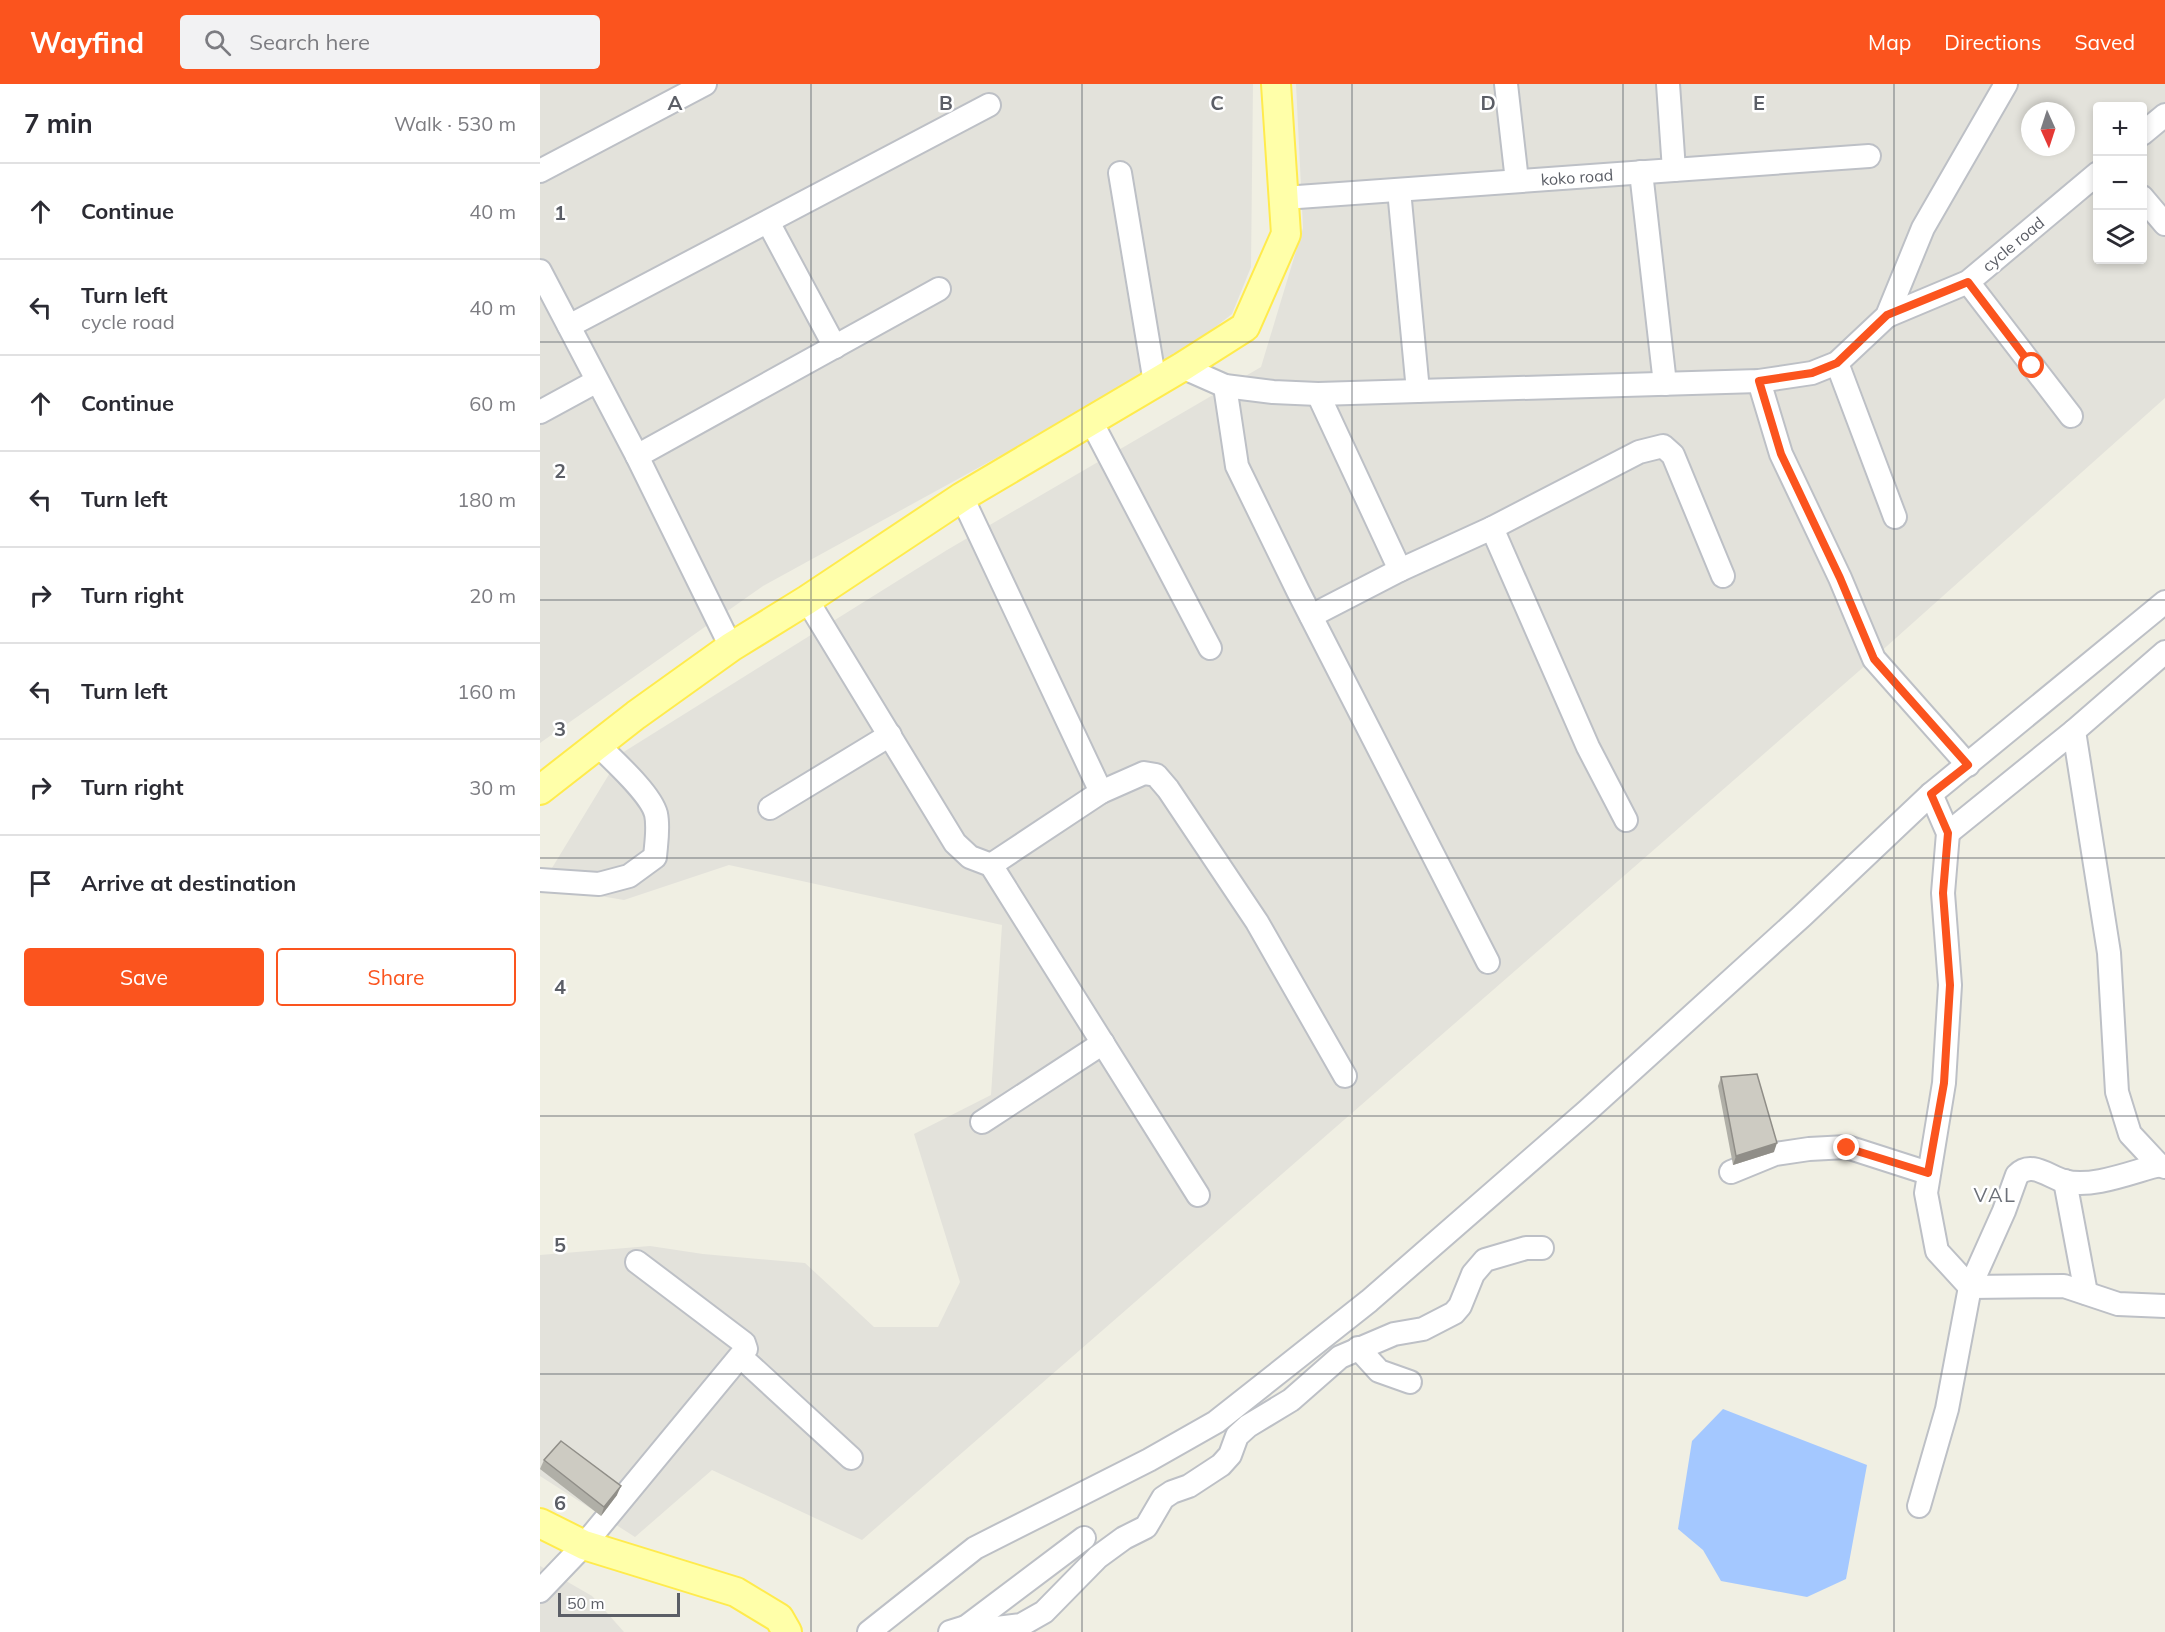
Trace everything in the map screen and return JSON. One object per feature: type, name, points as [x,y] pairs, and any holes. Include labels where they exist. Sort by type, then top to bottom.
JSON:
[{"type":"main road","points":[[540,790],[731,647],[807,600],[962,497],[1182,367],[1245,327],[1286,234],[1276,84]]},
{"type":"main road","points":[[540,1523],[584,1545],[736,1592],[778,1618],[787,1632]]},
{"type":"street","points":[[540,171],[705,84]]},
{"type":"street","points":[[1506,84],[1517,181]]},
{"type":"street","points":[[1668,84],[1674,170]]},
{"type":"street","points":[[1182,367],[1225,386],[1273,392],[1317,394],[1759,381],[1812,373],[1837,363],[1887,315],[1923,228],[2006,84]]},
{"type":"street","points":[[569,326],[989,105]]},
{"type":"street","points":[[2147,130],[2165,115]]},
{"type":"street","name":"koko road","points":[[1284,198],[1869,156]]},
{"type":"street","points":[[1641,172],[1665,384]]},
{"type":"street","points":[[1120,173],[1155,383]]},
{"type":"street","name":"cycle road","points":[[1887,315],[1968,282],[2093,175]]},
{"type":"street","points":[[1399,190],[1418,391]]},
{"type":"street","points":[[2147,203],[2165,224]]},
{"type":"street","points":[[768,222],[835,347]]},
{"type":"street","points":[[540,271],[637,456],[731,647]]},
{"type":"street","points":[[1968,282],[2071,416]]},
{"type":"street","points":[[637,456],[939,289]]},
{"type":"street","points":[[1837,363],[1895,517]]},
{"type":"street","points":[[540,412],[597,381]]},
{"type":"street","points":[[1759,381],[1781,454],[1840,578],[1874,659],[1968,765]]},
{"type":"street","points":[[1225,386],[1237,466],[1488,962]]},
{"type":"street","points":[[1317,394],[1400,570]]},
{"type":"street","points":[[1091,421],[1210,648]]},
{"type":"street","points":[[1311,616],[1400,570],[1492,528],[1639,452],[1663,446],[1673,455],[1723,576]]},
{"type":"street","points":[[962,497],[1101,792]]},
{"type":"street","points":[[1492,528],[1588,747],[1626,820]]},
{"type":"street","points":[[807,600],[955,843],[970,857],[991,865],[1198,1195]]},
{"type":"street","points":[[869,1632],[975,1548],[1149,1460],[1216,1422],[1369,1301],[1587,1111],[1802,916],[1931,794],[2165,602]]},
{"type":"street","points":[[1948,833],[2074,731],[2165,652]]},
{"type":"street","points":[[2074,731],[2109,953],[2117,1092],[2130,1134],[2162,1166]]},
{"type":"street","points":[[770,808],[890,735]]},
{"type":"street","points":[[540,880],[599,884],[630,876],[655,857],[656,813],[641,789],[598,745]]},
{"type":"street","points":[[991,865],[1101,792],[1144,773],[1156,776],[1168,789],[1257,922],[1345,1076]]},
{"type":"street","points":[[1931,794],[1948,833],[1943,893],[1949,996],[1944,1083],[1926,1193],[1937,1251],[1970,1287],[2064,1286],[2118,1304],[2165,1306]]},
{"type":"street","points":[[982,1122],[1102,1043]]},
{"type":"street","points":[[1731,1172],[1775,1154],[1809,1149],[1847,1148],[1928,1173]]},
{"type":"street","points":[[1919,1506],[1947,1409],[1970,1287],[2004,1211],[2017,1175],[2021,1170],[2031,1168],[2065,1181],[2085,1183],[2162,1166]]},
{"type":"street","points":[[2065,1181],[2086,1293]]},
{"type":"street","points":[[958,1630],[1021,1625],[1044,1612],[1098,1557],[1124,1538],[1146,1527],[1163,1498],[1189,1486],[1221,1465],[1230,1455],[1237,1436],[1248,1426],[1291,1400],[1340,1357],[1394,1334],[1423,1329],[1454,1313],[1460,1306],[1473,1274],[1485,1260],[1526,1248],[1542,1248]]},
{"type":"street","points":[[540,1591],[584,1545],[746,1349],[744,1342],[637,1262]]},
{"type":"street","points":[[1358,1348],[1379,1371],[1410,1382]]},
{"type":"street","points":[[741,1357],[851,1458]]},
{"type":"street","points":[[958,1630],[1084,1538]]},
{"type":"shaded area","points":[[540,84],[1253,84],[1251,267],[1232,314],[1171,362],[763,586],[540,743]]},
{"type":"shaded area","points":[[1296,84],[2165,84],[2165,398],[1859,671],[862,1540],[712,1470],[635,1537],[540,1476],[540,1255],[650,1246],[703,1254],[805,1263],[874,1327],[938,1327],[960,1282],[914,1134],[991,1095],[1002,925],[729,865],[624,900],[541,886],[622,753],[947,550],[1261,367],[1303,228]]},
{"type":"shaded area","points":[[540,1566],[592,1596],[624,1632],[540,1632]]},
{"type":"water","points":[[1723,1409],[1867,1465],[1846,1579],[1807,1597],[1721,1581],[1703,1550],[1678,1529],[1692,1441]]},
{"type":"building","points":[[1757,1074],[1777,1143],[1736,1156],[1721,1077]]},
{"type":"building","points":[[561,1441],[621,1486],[604,1507],[544,1460]]},
{"type":"district","name":"VAL","points":[[1995,1195]]},
{"type":"route","points":[[1847,1148],[1928,1173],[1944,1083],[1950,985],[1943,893],[1948,833],[1931,794],[1968,765],[1874,659],[1840,578],[1781,454],[1759,381],[1812,373],[1837,363],[1887,315],[1968,282],[2032,366]]}]
